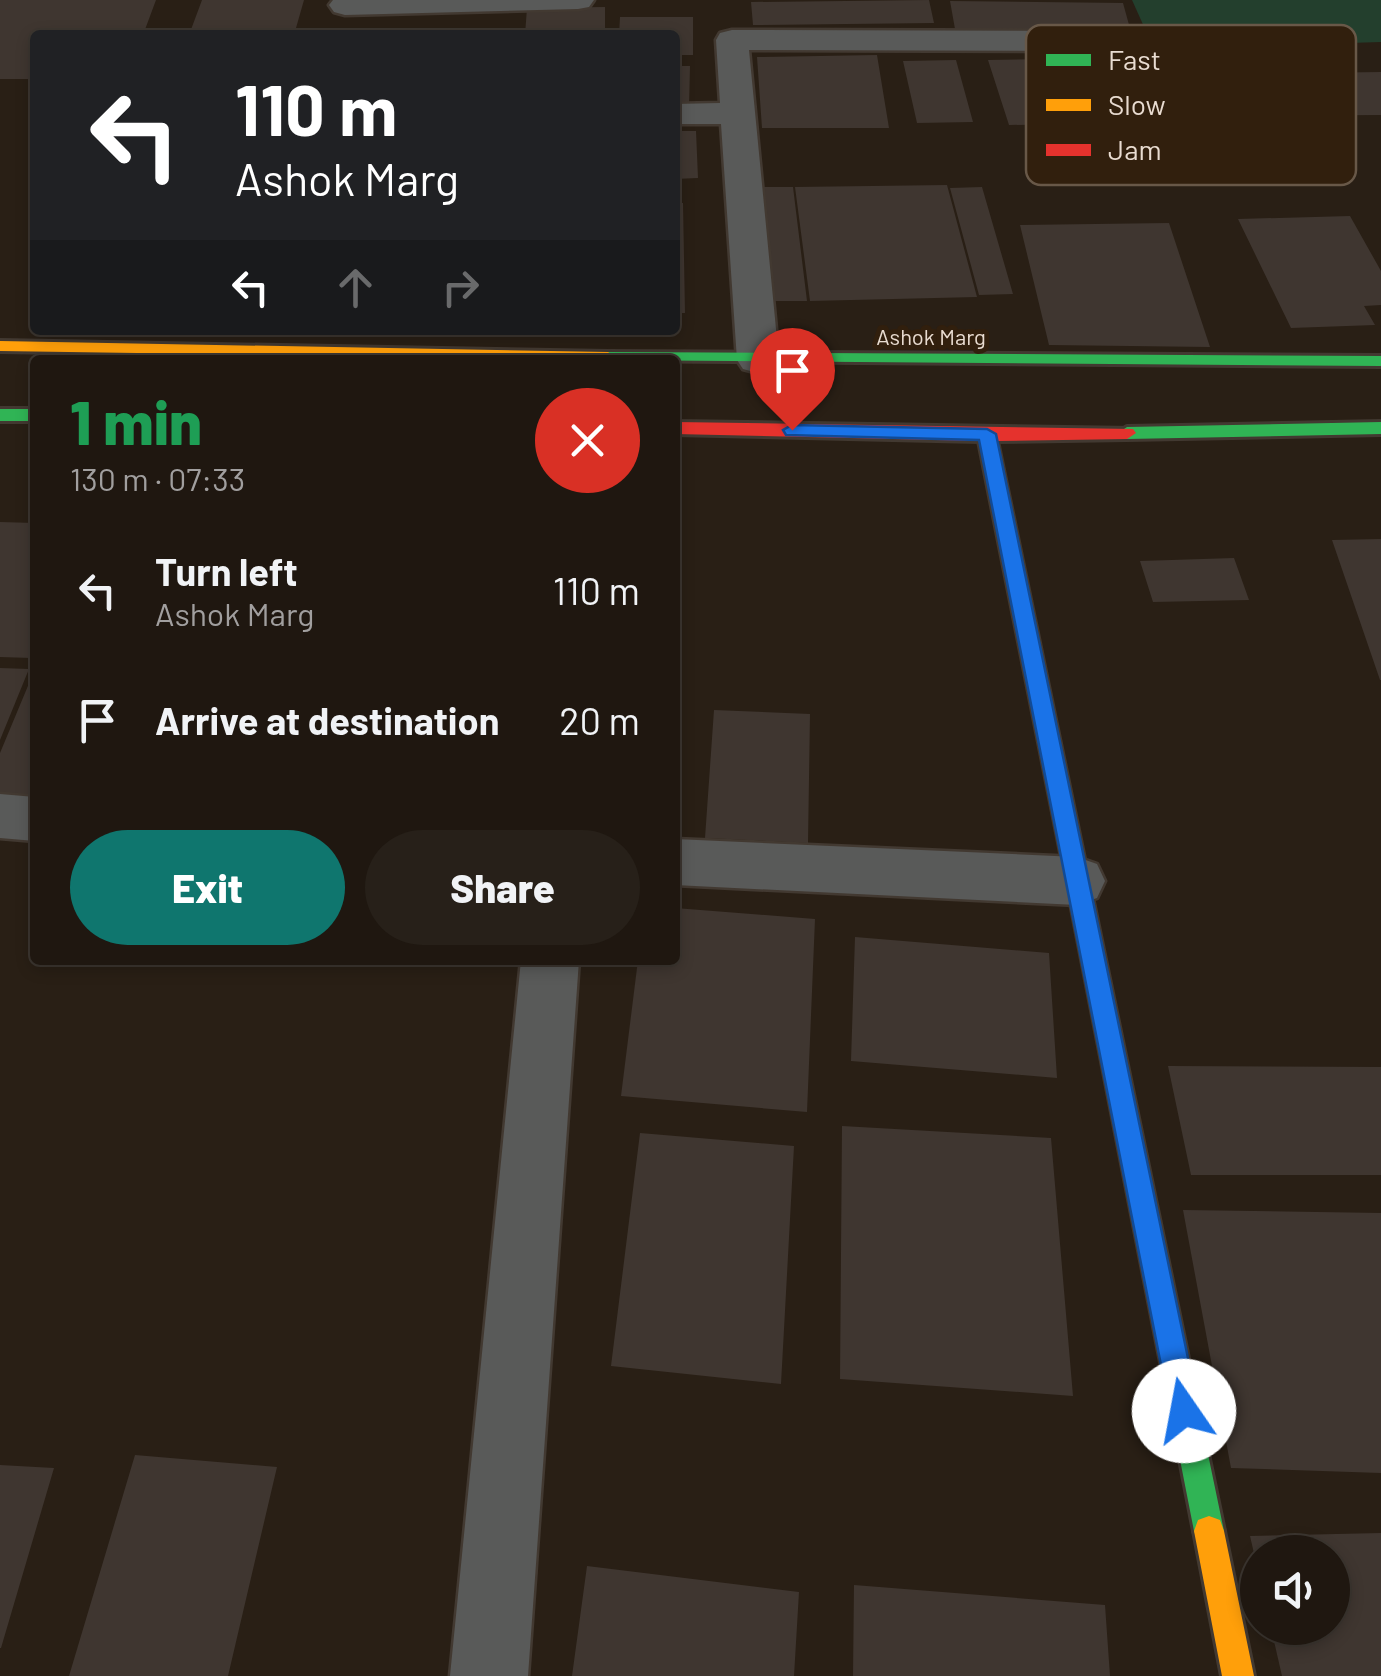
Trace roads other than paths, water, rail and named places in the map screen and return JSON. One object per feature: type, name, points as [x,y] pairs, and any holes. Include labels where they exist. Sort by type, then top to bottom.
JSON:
[{"type":"street","points":[[342,13],[578,0]]},
{"type":"street","points":[[758,360],[732,40],[1026,40]]},
{"type":"street","points":[[680,114],[736,113]]},
{"type":"street","name":"Ashok Marg","points":[[0,346],[487,355]]},
{"type":"street","name":"Ashok Marg","points":[[680,359],[1381,360]]},
{"type":"street","points":[[0,415],[30,415]]},
{"type":"street","points":[[680,428],[987,434],[1381,428]]},
{"type":"street","points":[[987,434],[1238,1676]]},
{"type":"street","points":[[0,816],[30,819]]},
{"type":"street","points":[[680,862],[1077,881]]},
{"type":"street","points":[[488,1676],[550,965]]}]
